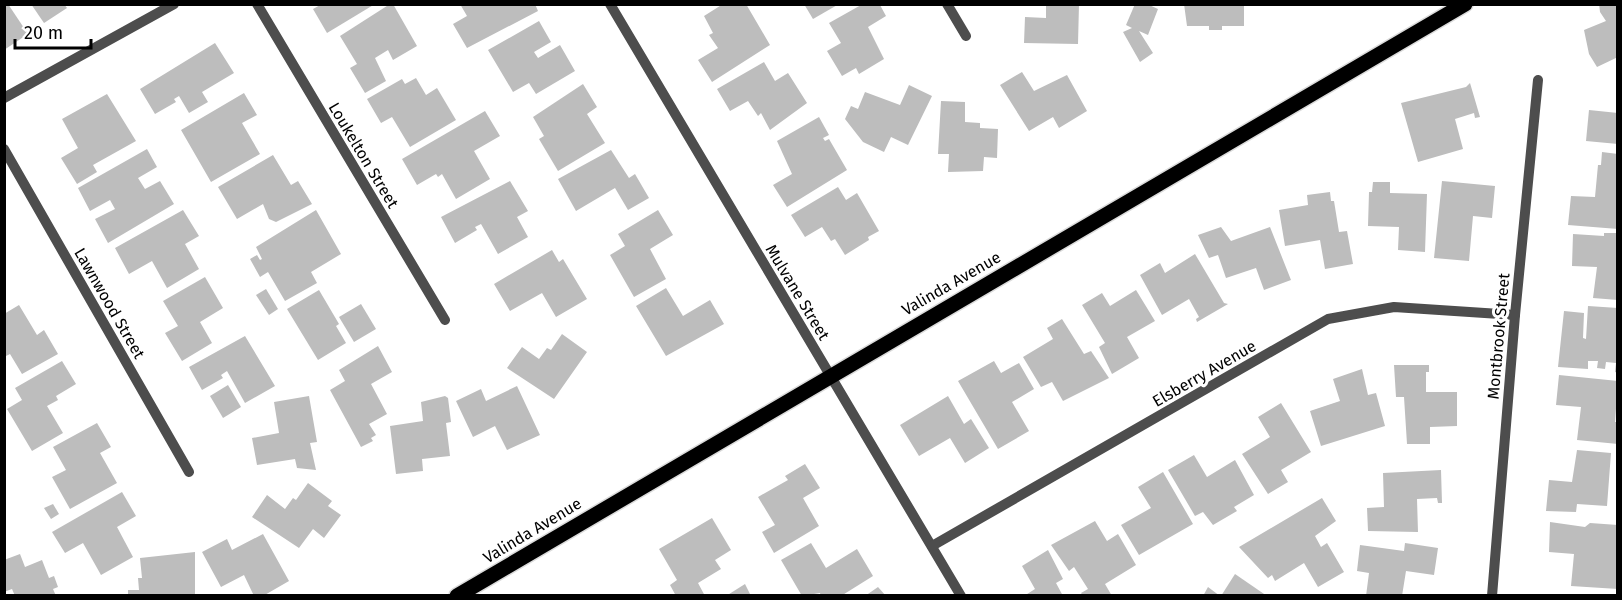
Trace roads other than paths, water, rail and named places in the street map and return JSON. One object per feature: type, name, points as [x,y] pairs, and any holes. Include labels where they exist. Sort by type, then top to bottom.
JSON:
[{"type":"main road","name":"Valinda Avenue","points":[[457,596],[1465,4]]},
{"type":"street","points":[[4,98],[174,4]]},
{"type":"street","name":"Loukelton Street","points":[[256,4],[445,320]]},
{"type":"street","name":"Mulvane Street","points":[[610,4],[961,596]]},
{"type":"street","points":[[948,4],[966,36]]},
{"type":"street","name":"Montbrook Street","points":[[1492,596],[1515,315],[1538,80]]},
{"type":"street","name":"Lawnwood Street","points":[[4,149],[189,472]]},
{"type":"street","name":"Elsberry Avenue","points":[[932,546],[1328,320],[1394,307],[1515,315]]}]
